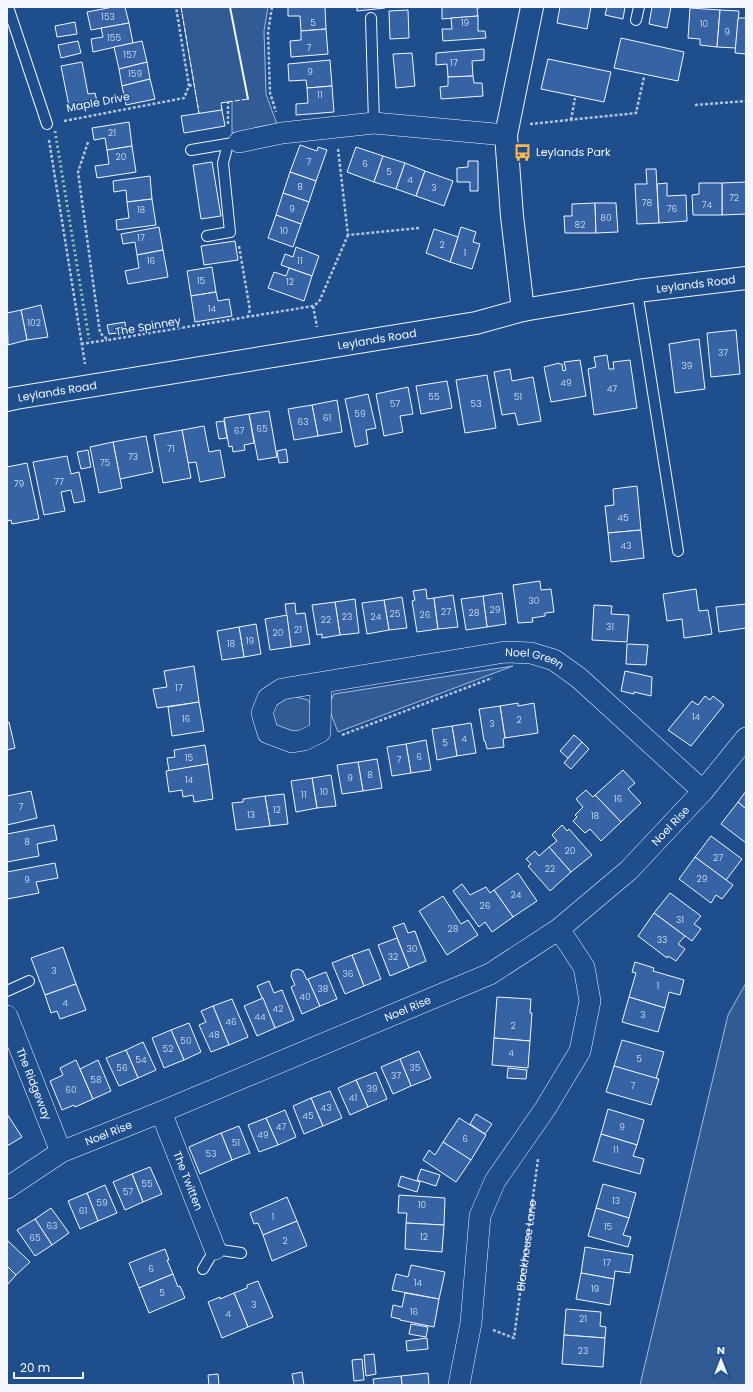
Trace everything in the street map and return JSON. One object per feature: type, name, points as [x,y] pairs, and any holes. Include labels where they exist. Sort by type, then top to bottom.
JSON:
[{"type":"street","points":[[523,310],[512,216],[507,131],[532,7]]},
{"type":"street","points":[[233,143],[282,134],[374,123],[507,131]]},
{"type":"street","name":"Leylands Road","points":[[7,400],[89,385],[476,323],[523,310],[637,291],[746,278]]},
{"type":"street","name":"Noel Green","points":[[320,732],[304,740],[292,742],[268,734],[262,713],[268,698],[282,689],[321,682],[505,652],[531,653],[554,660],[579,678],[703,791]]},
{"type":"street","points":[[320,732],[321,682]]},
{"type":"street","name":"Noel Rise","points":[[7,1188],[61,1152],[161,1112],[490,974],[559,929],[629,870],[703,791],[746,738]]},
{"type":"street","points":[[459,1385],[471,1323],[480,1216],[495,1181],[545,1109],[580,1051],[590,1001],[584,967],[559,929]]},
{"type":"street","name":"The Ridgeway","points":[[7,1016],[61,1152]]},
{"type":"street","name":"The Twitten","points":[[161,1112],[215,1249]]},
{"type":"lane","points":[[8,7],[47,124]]},
{"type":"lane","points":[[636,20],[639,7]]},
{"type":"lane","points":[[371,18],[374,123]]},
{"type":"lane","points":[[191,150],[233,143]]},
{"type":"lane","points":[[207,236],[230,232],[223,163],[233,143]]},
{"type":"lane","points":[[637,291],[678,551]]},
{"type":"lane","points":[[7,991],[29,981]]},
{"type":"lane","points":[[203,1269],[215,1249],[241,1253]]},
{"type":"path","points":[[176,7],[190,86],[194,84]]},
{"type":"path","points":[[272,7],[268,32],[270,93],[282,134]]},
{"type":"path","points":[[507,131],[571,120],[636,113],[644,77]]},
{"type":"path","name":"Maple Drive","points":[[47,124],[184,98],[190,86]]},
{"type":"path","points":[[571,120],[575,98]]},
{"type":"path","points":[[695,104],[746,101]]},
{"type":"path","points":[[47,124],[81,344],[89,385]]},
{"type":"path","points":[[335,127],[348,235],[419,228]]},
{"type":"path","name":"The Spinney","points":[[88,142],[78,172],[100,333],[108,340],[313,306],[319,302],[348,235]]},
{"type":"path","points":[[230,232],[238,240],[250,310],[248,316]]},
{"type":"path","points":[[81,344],[108,340]]},
{"type":"path","points":[[320,732],[326,741],[493,678]]},
{"type":"path","name":"Blackhouse Lane","points":[[471,1323],[514,1338],[539,1156]]},
{"type":"shaded area","points":[[181,7],[268,7],[264,31],[266,94],[278,127],[232,133],[232,101],[221,103],[222,110],[199,114]]},
{"type":"shaded area","points":[[513,666],[338,732],[328,706],[334,694]]},
{"type":"shaded area","points":[[285,697],[296,697],[308,700],[314,709],[311,724],[303,732],[293,735],[274,728],[270,713],[274,705]]},
{"type":"shaded area","points":[[746,983],[746,1385],[640,1385],[728,1015]]},
{"type":"building","points":[[113,7],[125,7],[129,23],[91,30],[87,12]]},
{"type":"building","points":[[288,7],[325,7],[326,29],[301,31],[300,16],[288,16]]},
{"type":"building","points":[[357,7],[385,7],[385,8],[357,11]]},
{"type":"building","points":[[442,7],[487,7],[477,8],[478,16],[442,19]]},
{"type":"building","points":[[560,7],[591,7],[587,29],[557,23]]},
{"type":"building","points":[[607,7],[625,7],[623,19],[605,15]]},
{"type":"building","points":[[652,7],[671,7],[667,28],[649,24]]},
{"type":"building","points":[[690,8],[720,10],[717,47],[700,45],[700,39],[688,38]]},
{"type":"building","points":[[408,10],[409,38],[390,39],[389,11]]},
{"type":"building","points":[[720,10],[739,11],[736,48],[717,47]]},
{"type":"building","points":[[478,16],[478,31],[485,31],[486,38],[443,41],[442,29],[452,29],[451,18]]},
{"type":"building","points":[[738,18],[746,18],[746,54],[735,53]]},
{"type":"building","points":[[75,22],[77,34],[57,37],[55,26]]},
{"type":"building","points":[[129,23],[133,43],[93,52],[91,39],[103,37],[101,28]]},
{"type":"building","points":[[326,29],[328,54],[291,57],[290,41],[301,40],[301,31]]},
{"type":"building","points":[[621,38],[684,52],[678,81],[614,68]]},
{"type":"building","points":[[78,41],[81,53],[61,58],[58,45]]},
{"type":"building","points":[[142,41],[147,62],[119,69],[114,47]]},
{"type":"building","points":[[484,49],[484,60],[472,61],[473,76],[448,77],[447,64],[436,65],[436,53]]},
{"type":"building","points":[[412,53],[415,86],[396,88],[393,54]]},
{"type":"building","points":[[548,59],[611,72],[604,102],[541,89]]},
{"type":"building","points":[[330,60],[332,86],[307,88],[306,80],[289,81],[288,64]]},
{"type":"building","points":[[82,62],[88,94],[95,93],[98,106],[70,111],[61,66]]},
{"type":"building","points":[[147,62],[150,79],[122,86],[119,69]]},
{"type":"building","points":[[473,76],[474,83],[482,83],[483,96],[441,99],[440,87],[448,86],[448,77]]},
{"type":"building","points":[[150,79],[155,99],[126,105],[122,86]]},
{"type":"building","points":[[332,86],[334,112],[296,115],[296,104],[308,103],[307,88]]},
{"type":"building","points":[[222,110],[225,126],[184,133],[181,116]]},
{"type":"building","points":[[129,122],[132,146],[107,150],[105,138],[94,140],[92,128]]},
{"type":"building","points":[[300,145],[317,151],[318,147],[327,150],[316,181],[290,172]]},
{"type":"building","points":[[132,146],[136,172],[97,178],[95,166],[109,164],[107,150]]},
{"type":"building","points":[[356,147],[383,156],[374,182],[347,172]]},
{"type":"building","points":[[383,156],[405,163],[396,189],[374,182]]},
{"type":"building","points":[[468,161],[478,161],[478,191],[470,191],[470,182],[457,182],[457,168],[468,167]]},
{"type":"building","points":[[212,162],[221,216],[201,219],[193,165]]},
{"type":"building","points":[[405,163],[425,171],[416,196],[396,189]]},
{"type":"building","points":[[646,169],[656,169],[659,223],[637,224],[635,184],[647,184]]},
{"type":"building","points":[[425,171],[453,181],[444,206],[416,196]]},
{"type":"building","points":[[290,172],[316,181],[309,202],[283,193]]},
{"type":"building","points":[[150,176],[152,199],[127,202],[126,190],[114,192],[113,181]]},
{"type":"building","points":[[746,182],[746,214],[722,215],[722,183]]},
{"type":"building","points":[[667,183],[667,196],[686,195],[687,221],[659,223],[657,184]]},
{"type":"building","points":[[699,183],[722,183],[722,215],[693,215],[692,195],[699,194]]},
{"type":"building","points":[[283,193],[309,202],[301,224],[276,215]]},
{"type":"building","points":[[152,199],[156,225],[117,230],[116,220],[129,218],[127,202]]},
{"type":"building","points":[[595,203],[596,233],[565,233],[564,216],[572,216],[572,204]]},
{"type":"building","points":[[595,203],[616,203],[618,232],[596,233]]},
{"type":"building","points":[[276,215],[301,224],[293,247],[268,238]]},
{"type":"building","points":[[159,227],[163,250],[137,255],[135,242],[123,244],[121,234]]},
{"type":"building","points":[[461,227],[476,232],[473,242],[480,244],[472,269],[450,262]]},
{"type":"building","points":[[434,229],[458,237],[450,262],[426,253]]},
{"type":"building","points":[[235,241],[238,260],[204,265],[201,246]]},
{"type":"building","points":[[296,247],[319,256],[312,276],[281,265],[285,254],[293,257]]},
{"type":"building","points":[[163,250],[168,277],[128,284],[125,271],[139,268],[137,255]]},
{"type":"building","points":[[212,267],[216,292],[191,296],[187,271]]},
{"type":"building","points":[[289,268],[312,276],[304,301],[268,288],[274,272],[286,276]]},
{"type":"building","points":[[216,292],[218,301],[229,299],[232,316],[195,322],[191,296]]},
{"type":"building","points":[[41,305],[48,337],[27,340],[21,310]]},
{"type":"building","points":[[21,310],[27,340],[8,345],[7,313]]},
{"type":"building","points":[[125,322],[126,332],[109,334],[107,325]]},
{"type":"building","points":[[736,330],[740,374],[711,377],[707,333]]},
{"type":"building","points":[[699,339],[705,389],[675,393],[669,344]]},
{"type":"building","points":[[607,355],[609,369],[614,369],[613,362],[630,360],[637,408],[594,415],[588,369],[596,367],[594,357]]},
{"type":"building","points":[[580,360],[586,396],[551,402],[544,367],[559,363],[562,364],[563,371],[566,370],[564,362]]},
{"type":"building","points":[[510,369],[512,381],[533,377],[541,421],[518,425],[515,413],[502,415],[494,372]]},
{"type":"building","points":[[487,375],[496,428],[465,433],[456,380]]},
{"type":"building","points":[[447,381],[452,408],[421,414],[416,386]]},
{"type":"building","points":[[408,387],[413,414],[400,416],[403,432],[384,436],[376,394]]},
{"type":"building","points":[[368,394],[376,428],[366,430],[368,444],[355,447],[345,399]]},
{"type":"building","points":[[337,400],[342,432],[318,436],[312,405]]},
{"type":"building","points":[[312,405],[318,436],[294,440],[288,409]]},
{"type":"building","points":[[269,411],[277,457],[258,460],[249,414]]},
{"type":"building","points":[[249,414],[254,443],[244,445],[245,450],[233,452],[232,446],[229,447],[224,418]]},
{"type":"building","points":[[224,421],[227,438],[219,439],[216,422]]},
{"type":"building","points":[[204,426],[209,452],[220,450],[225,477],[200,482],[196,462],[188,463],[182,430]]},
{"type":"building","points":[[182,430],[191,478],[163,483],[154,435]]},
{"type":"building","points":[[146,436],[153,472],[120,479],[113,442]]},
{"type":"building","points":[[113,442],[122,488],[99,493],[90,447]]},
{"type":"building","points":[[286,449],[288,462],[279,463],[277,451]]},
{"type":"building","points":[[88,450],[91,467],[81,469],[77,452]]},
{"type":"building","points":[[67,456],[71,474],[79,472],[85,501],[74,503],[71,490],[61,492],[65,511],[44,515],[33,462]]},
{"type":"building","points":[[27,463],[39,519],[12,524],[11,520],[7,521],[7,467]]},
{"type":"building","points":[[637,486],[641,530],[608,533],[605,506],[614,505],[613,489]]},
{"type":"building","points":[[641,530],[644,558],[611,562],[608,533]]},
{"type":"building","points":[[540,581],[541,590],[551,589],[554,612],[545,613],[545,616],[532,618],[533,622],[518,623],[513,585]]},
{"type":"building","points":[[426,589],[427,599],[434,598],[438,629],[417,632],[412,601],[415,600],[413,591]]},
{"type":"building","points":[[696,589],[699,611],[708,610],[712,634],[684,638],[682,619],[667,621],[663,594]]},
{"type":"building","points":[[502,593],[506,624],[487,627],[483,596]]},
{"type":"building","points":[[453,595],[458,627],[438,629],[434,598]]},
{"type":"building","points":[[483,596],[487,627],[466,630],[461,599]]},
{"type":"building","points":[[402,597],[407,628],[389,630],[384,600]]},
{"type":"building","points":[[355,599],[359,633],[340,635],[335,602]]},
{"type":"building","points":[[384,600],[389,630],[367,634],[362,603]]},
{"type":"building","points":[[335,602],[340,635],[322,638],[322,634],[317,635],[312,605]]},
{"type":"building","points":[[295,603],[296,614],[305,613],[310,644],[291,647],[285,604]]},
{"type":"building","points":[[746,604],[746,628],[719,632],[716,607]]},
{"type":"building","points":[[594,605],[612,606],[611,614],[629,615],[627,642],[592,640]]},
{"type":"building","points":[[287,615],[291,647],[270,650],[265,619]]},
{"type":"building","points":[[256,624],[261,654],[244,657],[239,627]]},
{"type":"building","points":[[239,627],[244,657],[222,660],[217,631]]},
{"type":"building","points":[[627,644],[648,645],[646,665],[626,664]]},
{"type":"building","points":[[194,666],[199,702],[157,708],[153,689],[167,687],[164,671]]},
{"type":"building","points":[[625,671],[652,677],[651,696],[621,691]]},
{"type":"building","points":[[705,696],[710,700],[713,696],[724,705],[691,746],[668,730],[692,701],[698,705]]},
{"type":"building","points":[[199,702],[204,731],[172,736],[168,707]]},
{"type":"building","points":[[518,703],[518,706],[534,703],[538,733],[505,738],[500,706]]},
{"type":"building","points":[[500,706],[505,738],[503,739],[504,747],[487,749],[484,741],[479,709]]},
{"type":"building","points":[[9,722],[15,748],[7,750],[7,723]]},
{"type":"building","points":[[471,723],[476,753],[457,756],[452,726]]},
{"type":"building","points":[[452,726],[457,756],[437,760],[432,729]]},
{"type":"building","points":[[574,735],[582,742],[568,758],[560,751]]},
{"type":"building","points":[[426,740],[431,770],[411,773],[406,744]]},
{"type":"building","points":[[582,742],[589,749],[571,769],[564,763]]},
{"type":"building","points":[[406,744],[411,773],[392,776],[387,747]]},
{"type":"building","points":[[205,745],[208,764],[169,771],[167,758],[175,757],[174,750]]},
{"type":"building","points":[[377,759],[382,788],[363,791],[358,762]]},
{"type":"building","points":[[358,762],[363,791],[342,794],[337,765]]},
{"type":"building","points":[[208,764],[213,799],[194,802],[193,795],[183,797],[182,790],[169,792],[166,771]]},
{"type":"building","points":[[623,770],[635,783],[628,789],[641,803],[621,822],[595,795]]},
{"type":"building","points":[[331,775],[336,806],[317,808],[312,778]]},
{"type":"building","points":[[312,778],[317,808],[296,812],[291,781]]},
{"type":"building","points":[[586,790],[593,797],[595,795],[621,822],[601,841],[590,829],[585,833],[573,821],[577,817],[575,815],[583,807],[576,799]]},
{"type":"building","points":[[31,791],[37,818],[7,825],[7,796]]},
{"type":"building","points":[[746,791],[746,809],[738,802]]},
{"type":"building","points":[[284,794],[288,824],[270,826],[265,796]]},
{"type":"building","points":[[265,796],[270,826],[236,830],[232,803],[243,802],[243,799]]},
{"type":"building","points":[[738,802],[746,809],[746,843],[721,824]]},
{"type":"building","points":[[54,825],[57,840],[37,844],[39,856],[7,862],[7,834]]},
{"type":"building","points":[[562,825],[567,831],[569,829],[592,855],[571,872],[549,847],[557,841],[552,835]]},
{"type":"building","points":[[711,836],[742,859],[726,880],[695,857]]},
{"type":"building","points":[[549,847],[571,872],[550,891],[528,866],[531,864],[526,859],[535,851],[539,856]]},
{"type":"building","points":[[695,857],[733,885],[722,899],[716,895],[711,903],[679,879]]},
{"type":"building","points":[[55,863],[58,878],[36,882],[39,893],[7,899],[7,872]]},
{"type":"building","points":[[518,873],[537,901],[513,917],[494,890]]},
{"type":"building","points":[[462,884],[470,895],[486,887],[490,893],[494,890],[513,917],[492,932],[485,922],[479,927],[453,891]]},
{"type":"building","points":[[670,893],[701,916],[694,924],[701,929],[692,941],[654,913]]},
{"type":"building","points":[[443,896],[461,924],[468,920],[478,935],[447,955],[419,911]]},
{"type":"building","points":[[654,913],[685,936],[678,944],[685,949],[676,961],[668,956],[667,958],[638,936]]},
{"type":"building","points":[[404,923],[408,933],[415,931],[426,961],[409,968],[393,927]]},
{"type":"building","points":[[397,938],[409,968],[390,976],[378,945]]},
{"type":"building","points":[[63,947],[76,984],[45,995],[31,958]]},
{"type":"building","points":[[369,949],[381,979],[364,986],[352,955]]},
{"type":"building","points":[[352,955],[364,986],[345,994],[332,963]]},
{"type":"building","points":[[635,962],[654,968],[653,971],[684,980],[680,995],[669,992],[665,1008],[629,997],[636,973],[632,972]]},
{"type":"building","points":[[298,969],[303,971],[307,980],[308,979],[320,1006],[302,1014],[291,987],[295,985],[291,976],[292,971]]},
{"type":"building","points":[[326,972],[337,999],[320,1006],[308,979]]},
{"type":"building","points":[[269,981],[274,993],[282,990],[294,1020],[275,1028],[257,986]]},
{"type":"building","points":[[76,984],[86,1010],[60,1019],[57,1011],[51,1013],[45,995]]},
{"type":"building","points":[[497,997],[531,999],[530,1013],[532,1013],[530,1041],[494,1038]]},
{"type":"building","points":[[629,997],[665,1008],[658,1032],[622,1022]]},
{"type":"building","points":[[263,998],[275,1028],[257,1036],[244,1006]]},
{"type":"building","points":[[232,999],[248,1037],[229,1045],[213,1006]]},
{"type":"building","points":[[213,1006],[229,1045],[211,1052],[199,1025],[206,1022],[201,1011]]},
{"type":"building","points":[[189,1023],[201,1052],[184,1060],[171,1030]]},
{"type":"building","points":[[171,1030],[184,1060],[164,1068],[152,1038]]},
{"type":"building","points":[[494,1038],[530,1041],[528,1068],[492,1065]]},
{"type":"building","points":[[622,1040],[664,1052],[656,1079],[614,1066]]},
{"type":"building","points":[[143,1042],[156,1070],[138,1078],[126,1050]]},
{"type":"building","points":[[126,1050],[138,1078],[119,1086],[106,1058]]},
{"type":"building","points":[[419,1051],[431,1078],[411,1086],[400,1059]]},
{"type":"building","points":[[400,1059],[411,1086],[393,1094],[381,1067]]},
{"type":"building","points":[[76,1060],[93,1099],[75,1107],[74,1105],[62,1110],[50,1081],[63,1075],[60,1068]]},
{"type":"building","points":[[98,1060],[111,1091],[93,1099],[80,1069]]},
{"type":"building","points":[[614,1066],[659,1079],[651,1105],[606,1092]]},
{"type":"building","points":[[508,1068],[527,1070],[526,1079],[507,1078]]},
{"type":"building","points":[[376,1072],[387,1099],[368,1107],[356,1080]]},
{"type":"building","points":[[356,1080],[368,1107],[350,1115],[338,1088]]},
{"type":"building","points":[[330,1091],[342,1118],[323,1126],[311,1098]]},
{"type":"building","points":[[311,1098],[323,1126],[304,1134],[293,1106]]},
{"type":"building","points":[[608,1109],[644,1120],[637,1145],[601,1134]]},
{"type":"building","points":[[285,1110],[296,1137],[278,1145],[266,1118]]},
{"type":"building","points":[[7,1114],[22,1137],[7,1146]]},
{"type":"building","points":[[476,1114],[492,1124],[485,1134],[470,1124]]},
{"type":"building","points":[[266,1118],[278,1145],[259,1152],[248,1125]]},
{"type":"building","points":[[459,1118],[486,1135],[471,1160],[443,1142]]},
{"type":"building","points":[[239,1126],[250,1153],[232,1160],[221,1133]]},
{"type":"building","points":[[221,1133],[232,1160],[200,1174],[189,1147]]},
{"type":"building","points":[[601,1134],[637,1145],[633,1156],[644,1159],[640,1174],[593,1161]]},
{"type":"building","points":[[443,1142],[471,1160],[456,1182],[423,1160],[429,1150],[435,1155]]},
{"type":"building","points":[[150,1167],[162,1194],[143,1202],[132,1174]]},
{"type":"building","points":[[421,1169],[440,1175],[436,1186],[417,1180]]},
{"type":"building","points":[[132,1174],[143,1202],[125,1210],[113,1182]]},
{"type":"building","points":[[401,1176],[420,1182],[417,1192],[398,1186]]},
{"type":"building","points":[[603,1184],[636,1193],[629,1218],[596,1208]]},
{"type":"building","points":[[105,1185],[117,1213],[98,1221],[87,1193]]},
{"type":"building","points":[[87,1193],[98,1221],[80,1229],[68,1201]]},
{"type":"building","points":[[399,1195],[445,1198],[444,1225],[406,1223],[407,1213],[398,1213]]},
{"type":"building","points":[[287,1197],[297,1221],[263,1235],[258,1223],[254,1224],[250,1213]]},
{"type":"building","points":[[51,1208],[69,1233],[52,1245],[35,1219]]},
{"type":"building","points":[[596,1208],[629,1218],[623,1235],[631,1237],[628,1247],[588,1236]]},
{"type":"building","points":[[35,1219],[52,1245],[35,1256],[17,1230]]},
{"type":"building","points":[[297,1221],[307,1246],[272,1261],[263,1235]]},
{"type":"building","points":[[406,1223],[444,1225],[442,1252],[405,1249]]},
{"type":"building","points":[[7,1240],[30,1262],[16,1275],[7,1266]]},
{"type":"building","points":[[585,1247],[633,1255],[630,1273],[615,1271],[614,1279],[581,1273]]},
{"type":"building","points":[[165,1249],[169,1260],[167,1260],[173,1274],[139,1288],[129,1263]]},
{"type":"building","points":[[411,1265],[445,1272],[439,1299],[392,1290],[396,1274],[408,1277]]},
{"type":"building","points":[[7,1266],[16,1275],[7,1285]]},
{"type":"building","points":[[581,1273],[614,1279],[610,1305],[576,1299]]},
{"type":"building","points":[[173,1274],[178,1287],[180,1286],[185,1298],[149,1313],[139,1288]]},
{"type":"building","points":[[258,1281],[273,1317],[248,1327],[234,1293],[247,1288],[247,1285]]},
{"type":"building","points":[[234,1293],[248,1327],[222,1338],[208,1302]]},
{"type":"building","points":[[405,1293],[439,1299],[434,1327],[391,1317],[393,1305],[402,1307]]},
{"type":"building","points":[[566,1309],[601,1312],[600,1326],[606,1327],[605,1338],[564,1335]]},
{"type":"building","points":[[411,1324],[428,1327],[426,1337],[409,1334]]},
{"type":"building","points":[[564,1335],[605,1338],[603,1367],[562,1364]]},
{"type":"building","points":[[427,1338],[428,1349],[407,1351],[406,1341]]},
{"type":"building","points":[[374,1354],[376,1374],[366,1376],[364,1355]]},
{"type":"building","points":[[362,1359],[364,1380],[354,1381],[352,1360]]},
{"type":"building","points":[[302,1372],[304,1385],[294,1385],[292,1374]]},
{"type":"building","points":[[428,1373],[429,1385],[402,1385],[401,1376]]},
{"type":"building","points":[[218,1374],[219,1385],[209,1385],[208,1375]]},
{"type":"building","points":[[401,1376],[402,1385],[374,1385],[373,1379]]},
{"type":"hedge","points":[[55,131],[89,339]]},
{"type":"fence","points":[[181,7],[199,113]]},
{"type":"fence","points":[[222,110],[221,103],[248,99]]},
{"type":"wall","points":[[230,7],[248,99]]},
{"type":"place","name":"Leylands Park","points":[[523,152]]}]
